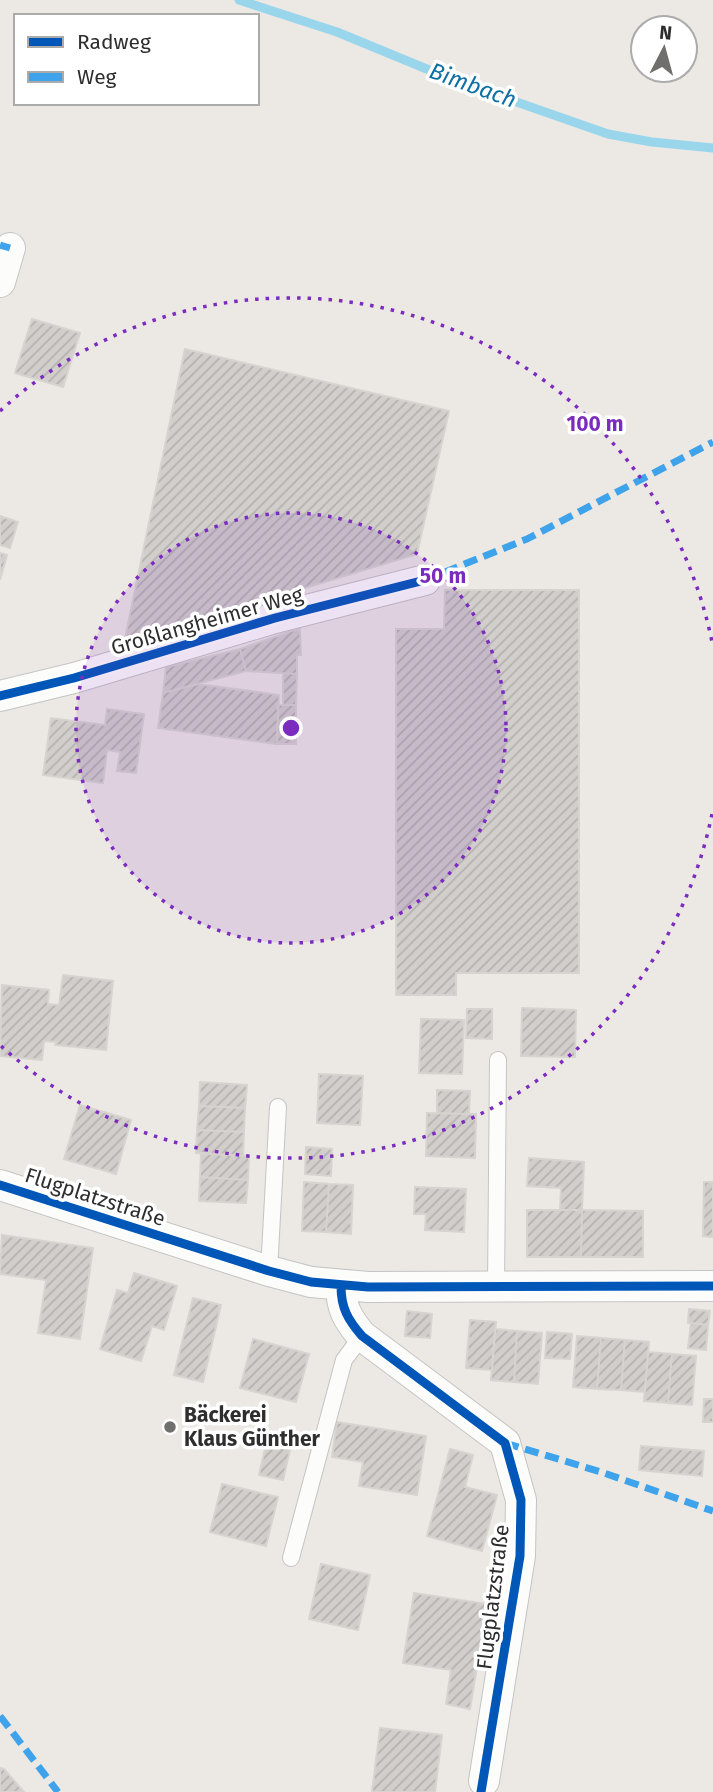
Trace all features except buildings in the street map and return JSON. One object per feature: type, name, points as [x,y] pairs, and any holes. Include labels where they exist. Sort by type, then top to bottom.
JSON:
[{"type":"street","points":[[0,282],[10,248]]},
{"type":"street","name":"Großlangheimer Weg","points":[[0,696],[74,678],[275,618],[425,580]]},
{"type":"street","name":"Flugplatzstraße","points":[[0,1185],[311,1282],[341,1286],[713,1286]]},
{"type":"street","name":"Flugplatzstraße","points":[[341,1286],[341,1300],[348,1320],[362,1336],[505,1443],[521,1500],[520,1556],[484,1781]]},
{"type":"lane","points":[[496,1287],[498,1060]]},
{"type":"lane","points":[[269,1270],[278,1108]]},
{"type":"lane","points":[[291,1558],[344,1360],[362,1336]]},
{"type":"waterway","name":"Bimbach","points":[[239,0],[337,32],[451,79],[608,134],[652,142],[713,148]]},
{"type":"marked path","points":[[0,245],[10,248]]},
{"type":"marked path","points":[[425,580],[527,539],[713,442]]},
{"type":"marked path","points":[[505,1443],[601,1472],[713,1511]]},
{"type":"marked path","points":[[0,1716],[58,1792]]},
{"type":"cycle path","points":[[0,696],[74,678],[275,618],[425,580]]},
{"type":"cycle path","points":[[0,1185],[311,1282],[368,1287],[713,1286]]},
{"type":"cycle path","points":[[341,1286],[346,1313],[362,1336],[505,1443],[521,1500],[520,1556],[481,1792]]},
{"type":"place","name":"Bäckerei Klaus Günther","points":[[170,1427]]}]
